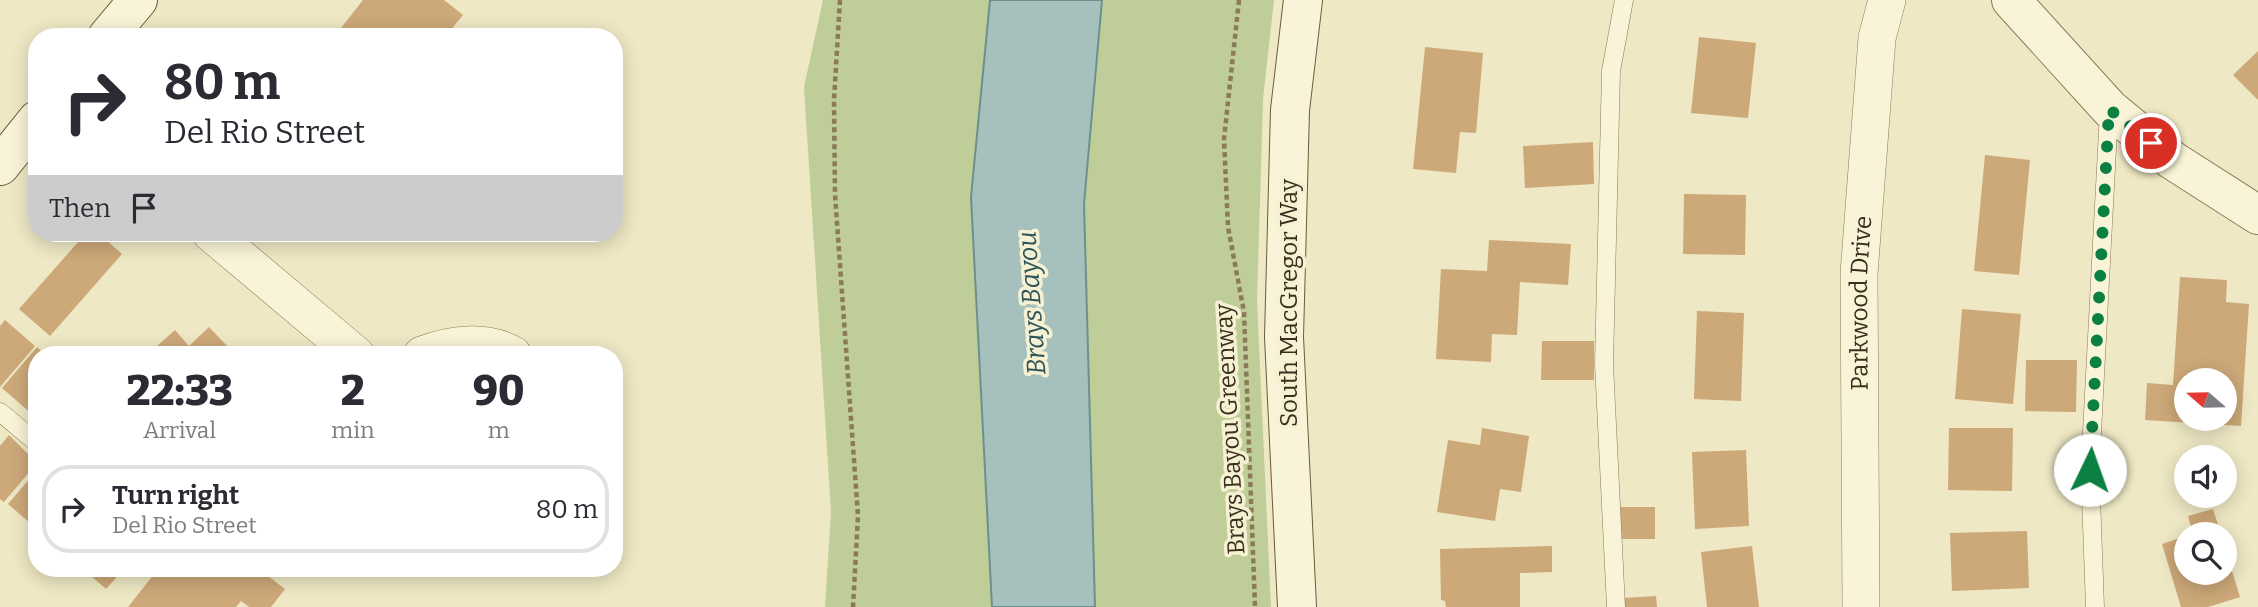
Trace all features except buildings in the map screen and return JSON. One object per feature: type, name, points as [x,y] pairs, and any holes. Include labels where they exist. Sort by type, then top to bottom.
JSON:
[{"type":"main road","points":[[115,28],[138,0]]},
{"type":"main road","name":"South MacGregor Way","points":[[1297,607],[1284,337],[1290,110],[1303,0]]},
{"type":"main road","points":[[2011,0],[2109,109],[2172,160],[2258,215]]},
{"type":"main road","points":[[0,166],[28,131]]},
{"type":"street","name":"Parkwood Drive","points":[[1861,607],[1859,274],[1877,38],[1887,0]]},
{"type":"street","points":[[222,242],[345,346]]},
{"type":"street","points":[[454,346],[482,346]]},
{"type":"lane","points":[[1616,607],[1604,364],[1611,71],[1624,0]]},
{"type":"lane","points":[[2095,607],[2090,470],[2109,109]]},
{"type":"lane","points":[[0,412],[28,435]]},
{"type":"path","points":[[840,0],[834,100],[835,195],[858,516],[853,607]]},
{"type":"path","name":"Brays Bayou Greenway","points":[[1239,0],[1224,139],[1228,227],[1244,312],[1255,607]]},
{"type":"green space","points":[[823,0],[1274,0],[1263,99],[1257,301],[1271,607],[825,607],[831,512],[804,87]]},
{"type":"water","name":"Brays Bayou","points":[[990,0],[1102,0],[1084,204],[1095,607],[992,607],[971,197]]},
{"type":"route","points":[[2090,470],[2109,109],[2151,143]]}]
